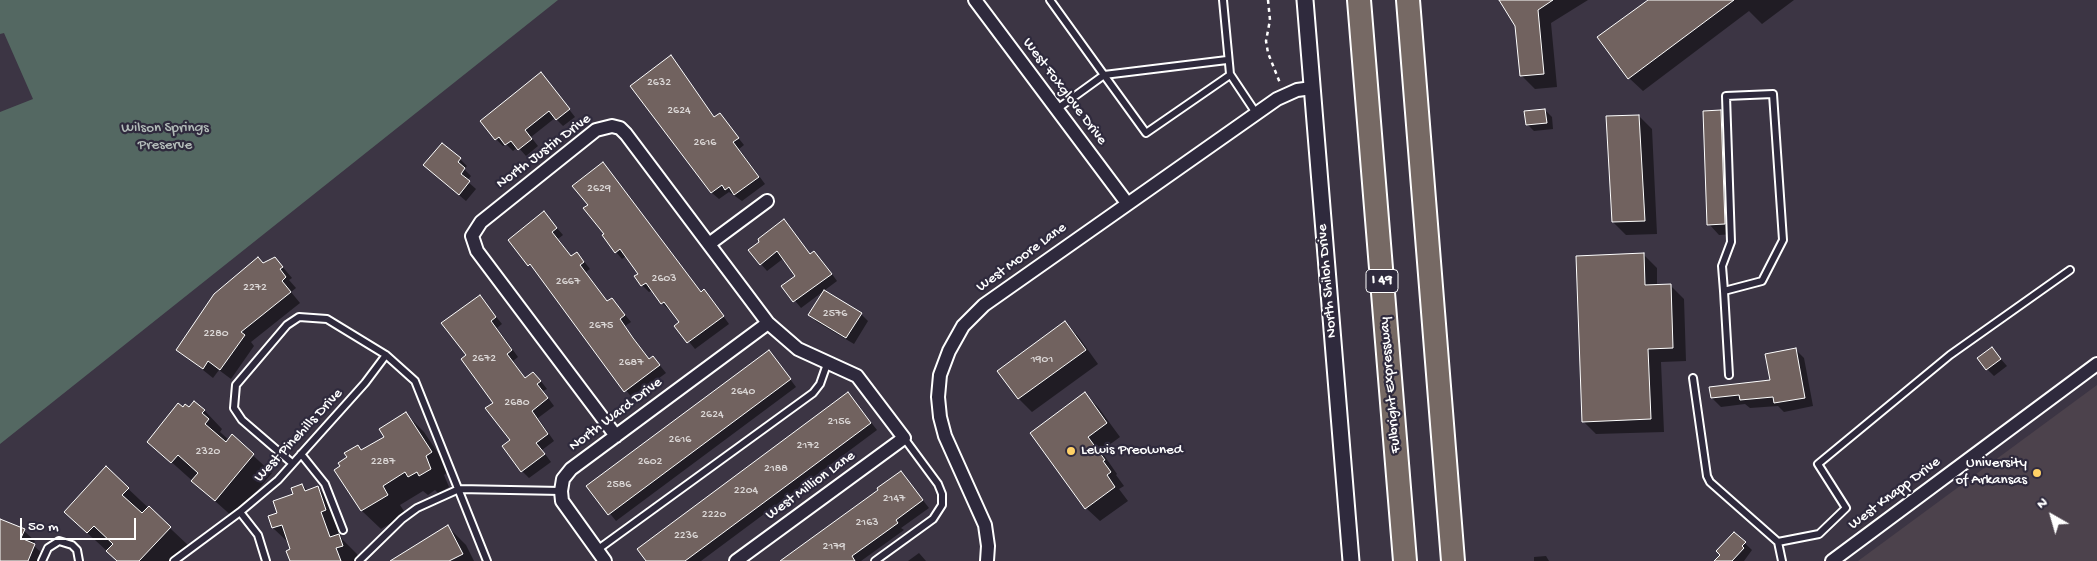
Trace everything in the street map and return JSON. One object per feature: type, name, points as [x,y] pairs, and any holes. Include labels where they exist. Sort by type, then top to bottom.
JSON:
[{"type":"highway","name":"Fulbright Expressway","points":[[1359,0],[1405,561]]},
{"type":"highway","points":[[1408,0],[1453,561]]},
{"type":"street","name":"West Foxglove Drive","points":[[975,0],[1127,203]]},
{"type":"street","name":"North Shiloh Drive","points":[[1305,0],[1351,561]]},
{"type":"street","name":"West Moore Lane","points":[[987,561],[988,546],[985,525],[945,436],[940,417],[938,397],[940,374],[949,351],[963,326],[984,305],[1256,113],[1285,95],[1297,90],[1312,88]]},
{"type":"street","name":"North Justin Drive","points":[[616,436],[477,252],[472,236],[475,228],[596,130],[612,126],[620,128],[626,134],[768,323],[798,349],[827,364],[857,376],[904,438]]},
{"type":"street","points":[[709,244],[767,201]]},
{"type":"street","name":"North Ward Drive","points":[[561,491],[563,480],[571,470],[768,323]]},
{"type":"street","name":"West Knapp Drive","points":[[1832,561],[2097,364]]},
{"type":"street","name":"West Million Lane","points":[[736,561],[904,438]]},
{"type":"street","points":[[561,491],[566,508],[605,561]]},
{"type":"lane","points":[[1050,0],[1146,133],[1230,75]]},
{"type":"lane","points":[[1223,0],[1227,60],[1230,75],[1256,113]]},
{"type":"lane","points":[[1057,109],[1104,74],[1227,60]]},
{"type":"lane","points":[[1724,291],[1762,281],[1783,240],[1773,94],[1726,96],[1731,242],[1722,266],[1729,375]]},
{"type":"lane","points":[[1778,542],[1819,534],[1846,508],[1818,464],[1950,355],[2070,270]]},
{"type":"lane","points":[[292,464],[242,420],[234,408],[236,385],[287,325],[299,318],[327,319],[386,355],[415,381],[487,561]]},
{"type":"lane","name":"West Pinehills Drive","points":[[174,561],[240,512],[278,480],[365,383],[386,355]]},
{"type":"lane","points":[[597,550],[813,393],[820,384],[827,364]]},
{"type":"lane","points":[[1693,378],[1707,476],[1710,482],[1778,542],[1782,561]]},
{"type":"lane","points":[[875,561],[933,519],[942,505],[942,494],[938,484],[904,438]]},
{"type":"lane","points":[[301,454],[325,484],[343,530]]},
{"type":"lane","points":[[360,561],[402,519],[417,508],[459,489],[561,491]]},
{"type":"lane","points":[[240,512],[258,535],[266,561]]},
{"type":"lane","points":[[42,561],[48,548],[59,541],[72,545],[77,550],[79,561]]},
{"type":"path","points":[[1268,0],[1270,20],[1266,41],[1268,53],[1285,95]]},
{"type":"shaded area","name":"University of Arkansas","points":[[2097,385],[2097,561],[1858,561]]},
{"type":"green space","name":"Wilson Springs Preserve","points":[[0,0],[558,0],[0,444],[0,112],[33,99],[4,33],[0,34]]},
{"type":"building","points":[[1499,0],[1553,0],[1538,10],[1544,74],[1520,76],[1515,26]]},
{"type":"building","points":[[1648,0],[1734,0],[1628,79],[1597,37]]},
{"type":"building","points":[[671,55],[714,117],[720,113],[739,138],[733,142],[759,177],[734,195],[729,187],[725,190],[722,185],[711,193],[630,86]]},
{"type":"building","points":[[541,72],[570,109],[556,120],[549,111],[525,130],[532,139],[518,150],[511,141],[505,145],[499,137],[495,140],[480,121]]},
{"type":"building","points":[[1545,109],[1547,123],[1526,125],[1524,111]]},
{"type":"building","points":[[1721,110],[1725,224],[1707,225],[1703,111]]},
{"type":"building","points":[[1639,115],[1645,221],[1612,222],[1606,116]]},
{"type":"building","points":[[442,143],[461,158],[458,162],[465,168],[461,174],[470,181],[459,195],[423,165]]},
{"type":"building","points":[[603,162],[701,292],[704,289],[724,316],[687,343],[674,326],[679,322],[664,302],[661,304],[646,283],[641,286],[634,276],[638,274],[620,249],[615,253],[602,235],[604,234],[583,208],[588,205],[572,186]]},
{"type":"building","points":[[544,211],[557,228],[552,232],[571,256],[577,252],[584,262],[580,265],[607,301],[612,298],[625,315],[620,319],[633,338],[649,359],[653,356],[660,365],[624,392],[530,264],[528,266],[508,240]]},
{"type":"building","points":[[784,219],[810,254],[814,251],[832,274],[793,302],[781,286],[795,276],[777,251],[760,265],[748,250],[759,242],[758,239]]},
{"type":"building","points":[[1644,253],[1645,285],[1671,284],[1673,348],[1648,349],[1651,419],[1582,422],[1576,256]]},
{"type":"building","points":[[258,257],[263,263],[275,257],[283,267],[280,269],[286,277],[282,281],[291,292],[241,332],[245,335],[220,370],[208,361],[203,369],[176,350],[214,294]]},
{"type":"building","points":[[824,290],[862,313],[846,338],[808,315]]},
{"type":"building","points":[[480,295],[496,317],[491,321],[512,350],[507,354],[525,378],[533,372],[541,381],[537,384],[548,398],[532,411],[548,434],[536,443],[545,454],[521,472],[502,446],[510,440],[485,408],[493,403],[461,359],[466,355],[441,323]]},
{"type":"building","points":[[1065,321],[1086,350],[1018,399],[997,371]]},
{"type":"building","points":[[1992,347],[2001,359],[1986,370],[1977,358]]},
{"type":"building","points":[[1796,348],[1805,398],[1774,403],[1773,397],[1740,400],[1739,395],[1711,398],[1709,387],[1770,380],[1765,354]]},
{"type":"building","points":[[769,350],[791,379],[608,515],[586,486]]},
{"type":"building","points":[[848,392],[871,423],[685,561],[646,561],[637,549]]},
{"type":"building","name":"Lewis Preowned","points":[[1085,392],[1107,423],[1088,437],[1105,460],[1103,461],[1111,472],[1107,475],[1115,487],[1085,509],[1030,433]]},
{"type":"building","points":[[194,401],[205,410],[202,413],[209,419],[205,424],[226,442],[232,434],[254,454],[215,501],[191,481],[198,473],[178,455],[171,463],[147,442],[178,403],[183,407],[185,404],[189,407]]},
{"type":"building","points":[[406,412],[432,452],[426,456],[431,469],[419,476],[417,472],[408,477],[405,472],[383,486],[388,495],[361,511],[334,470],[340,466],[338,463],[347,457],[344,453],[358,445],[361,450],[384,437],[379,429]]},
{"type":"building","points":[[106,466],[129,488],[122,495],[142,513],[149,506],[171,527],[139,561],[117,561],[106,551],[113,544],[94,526],[87,533],[64,512]]},
{"type":"building","points":[[901,471],[923,500],[896,520],[898,523],[852,556],[855,561],[780,561],[878,490],[877,488]]},
{"type":"building","points":[[302,484],[305,491],[318,486],[326,510],[321,512],[330,537],[339,534],[343,546],[336,548],[341,561],[290,561],[286,551],[290,549],[282,525],[272,528],[268,516],[277,513],[273,501],[293,494],[291,488]]},
{"type":"building","points":[[0,519],[25,529],[21,538],[35,544],[28,561],[0,561]]},
{"type":"building","points":[[448,525],[463,554],[449,561],[390,561]]},
{"type":"building","points":[[1734,532],[1746,542],[1742,546],[1744,548],[1732,561],[1714,561],[1720,555],[1716,551]]},
{"type":"place","name":"Lewis Preowned","points":[[1071,451]]},
{"type":"place","name":"University of Arkansas","points":[[2037,473]]}]
